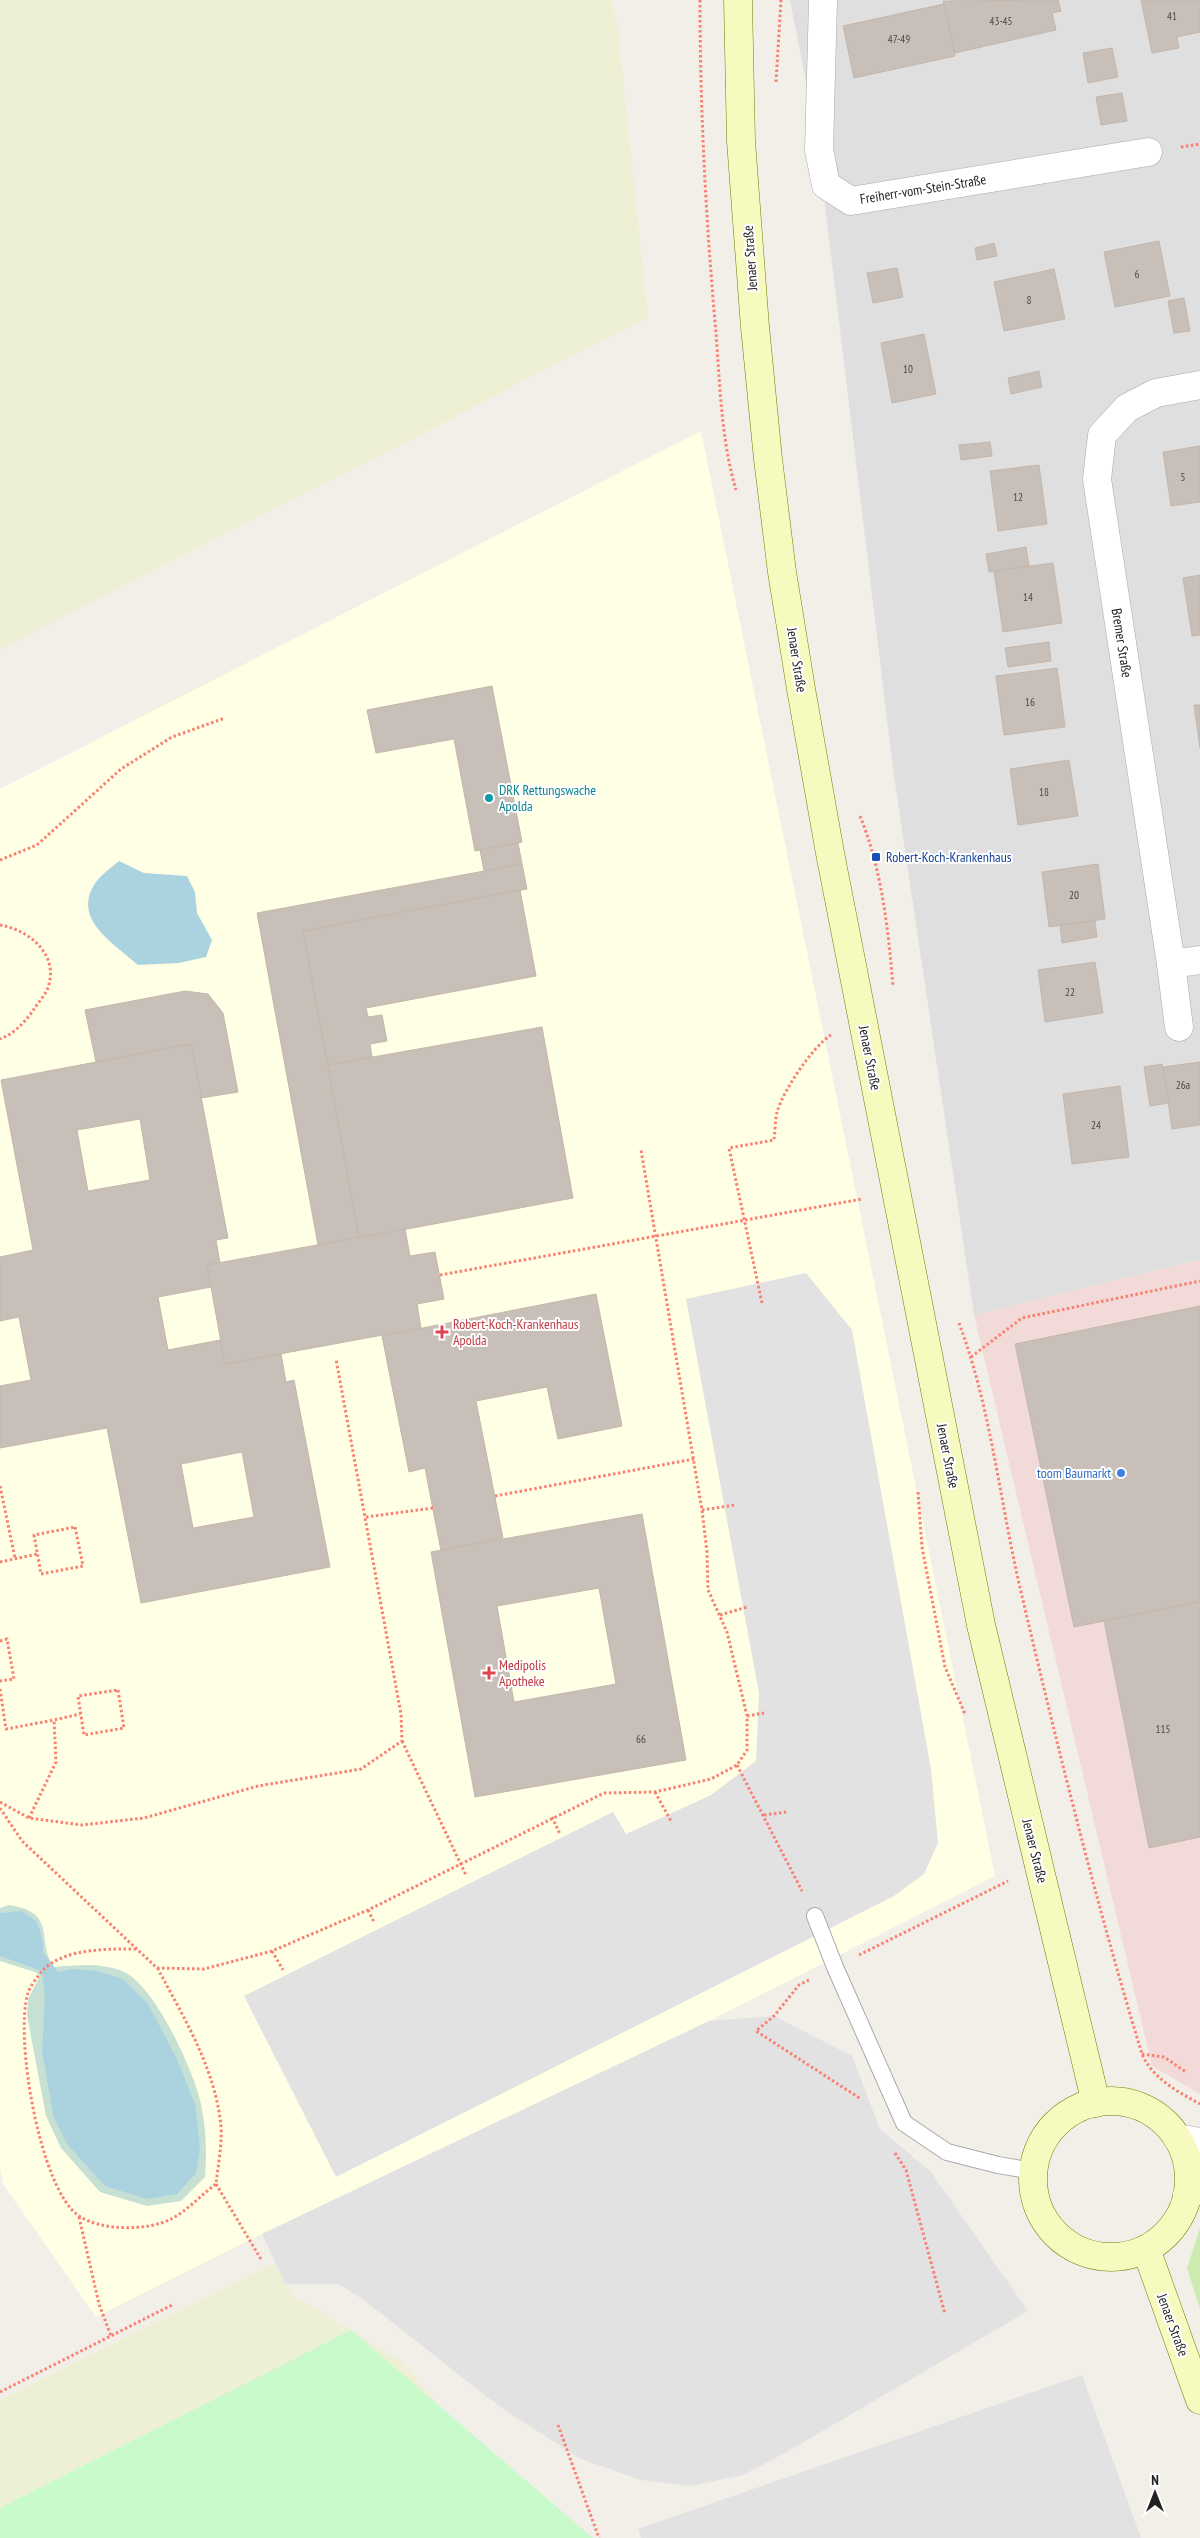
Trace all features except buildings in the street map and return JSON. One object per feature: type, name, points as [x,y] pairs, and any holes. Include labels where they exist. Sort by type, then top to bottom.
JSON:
[{"type":"main road","name":"Jenaer Straße","points":[[738,0],[741,141],[755,328],[781,562],[830,853],[981,1625],[1096,2103]]},
{"type":"main road","points":[[1096,2103],[1130,2103],[1162,2120],[1188,2140],[1184,2151],[1194,2192],[1170,2230],[1146,2249],[1125,2256],[1104,2258],[1083,2253],[1065,2243],[1050,2229],[1039,2211],[1033,2191],[1033,2171],[1037,2152],[1053,2128],[1076,2110],[1096,2103]]},
{"type":"main road","name":"Jenaer Straße","points":[[1146,2249],[1200,2400]]},
{"type":"street","name":"Freiherr-vom-Stein-Straße","points":[[823,0],[819,150],[826,185],[851,201],[1148,152]]},
{"type":"street","name":"Bremer Straße","points":[[1179,1027],[1097,478],[1102,435],[1127,408],[1156,393],[1200,385]]},
{"type":"street","points":[[1171,964],[1200,960]]},
{"type":"lane","points":[[816,1916],[835,1968],[904,2123],[947,2152],[998,2165],[1033,2171]]},
{"type":"path","points":[[700,0],[711,279],[725,433],[737,496]]},
{"type":"path","points":[[776,83],[781,0]]},
{"type":"path","points":[[0,860],[37,845],[121,769],[172,737],[225,718]]},
{"type":"path","points":[[859,815],[872,848],[888,931],[893,988]]},
{"type":"path","points":[[0,925],[14,927],[31,936],[45,951],[50,974],[47,990],[29,1016],[8,1036],[0,1039]]},
{"type":"path","points":[[762,1303],[729,1148],[774,1140],[777,1111],[797,1073],[821,1041],[837,1032]]},
{"type":"path","points":[[157,1968],[204,1969],[272,1951],[368,1910],[552,1817],[604,1793],[655,1792],[710,1780],[737,1765],[747,1750],[747,1716],[727,1632],[708,1590],[707,1552],[702,1510],[657,1236],[640,1150]]},
{"type":"path","points":[[440,1275],[896,1192]]},
{"type":"path","points":[[972,1357],[1022,1318],[1200,1281]]},
{"type":"path","points":[[958,1321],[972,1357],[981,1390],[1021,1594],[1110,1949],[1142,2054],[1148,2068],[1163,2081],[1200,2104]]},
{"type":"path","points":[[336,1359],[401,1714],[402,1741],[466,1875]]},
{"type":"path","points":[[495,1496],[694,1459]]},
{"type":"path","points":[[0,1486],[15,1558]]},
{"type":"path","points":[[918,1489],[922,1547],[945,1667],[968,1720]]},
{"type":"path","points":[[702,1510],[735,1505]]},
{"type":"path","points":[[366,1517],[433,1508]]},
{"type":"path","points":[[75,1527],[83,1566],[42,1574],[37,1554],[34,1535],[75,1527]]},
{"type":"path","points":[[0,1562],[37,1554]]},
{"type":"path","points":[[720,1615],[747,1607]]},
{"type":"path","points":[[0,1641],[7,1639],[14,1679],[0,1681]]},
{"type":"path","points":[[0,1689],[6,1729],[80,1714]]},
{"type":"path","points":[[118,1690],[124,1728],[84,1735],[80,1714],[78,1696],[118,1690]]},
{"type":"path","points":[[747,1716],[764,1713]]},
{"type":"path","points":[[29,1818],[56,1762],[54,1720]]},
{"type":"path","points":[[0,1802],[29,1818],[82,1825],[144,1818],[258,1786],[361,1769],[402,1741]]},
{"type":"path","points":[[737,1765],[816,1916]]},
{"type":"path","points":[[655,1792],[672,1823]]},
{"type":"path","points":[[0,1808],[22,1841],[157,1968],[191,2031],[213,2082],[221,2128],[216,2184],[262,2261]]},
{"type":"path","points":[[764,1815],[786,1812]]},
{"type":"path","points":[[552,1817],[560,1834]]},
{"type":"path","points":[[865,2106],[860,2099],[756,2031],[774,2016],[798,1985],[1009,1880]]},
{"type":"path","points":[[368,1910],[374,1922]]},
{"type":"path","points":[[111,2336],[99,2304],[79,2216],[62,2195],[40,2145],[23,2028],[28,1992],[42,1971],[74,1954],[102,1949],[136,1949]]},
{"type":"path","points":[[272,1951],[283,1970]]},
{"type":"path","points":[[1142,2054],[1164,2057],[1186,2072]]},
{"type":"path","points":[[891,2146],[906,2170],[944,2314]]},
{"type":"path","points":[[79,2216],[108,2226],[142,2228],[171,2219],[216,2184]]},
{"type":"path","points":[[0,2392],[172,2305]]},
{"type":"path","points":[[558,2425],[599,2538]]},
{"type":"shaded area","points":[[0,0],[612,0],[618,31],[648,318],[0,649]]},
{"type":"shaded area","points":[[790,0],[1200,0],[1200,1260],[974,1315],[893,769],[817,139]]},
{"type":"shaded area","name":"Robert-Koch-Krankenhaus Apolda","points":[[701,431],[995,1876],[709,2021],[262,2234],[96,2317],[3,2184],[0,2168],[0,789]]},
{"type":"shaded area","points":[[1200,1260],[1200,2094],[1152,2066],[974,1315]]},
{"type":"shaded area","points":[[806,1273],[852,1330],[931,1769],[938,1843],[924,1874],[894,1896],[336,2177],[244,1996],[613,1812],[626,1834],[711,1795],[756,1761],[759,1693],[686,1299]]},
{"type":"shaded area","points":[[9,1905],[25,1909],[34,1914],[40,1921],[49,1957],[54,1967],[100,1966],[126,1973],[138,1982],[161,2013],[191,2072],[201,2104],[205,2131],[205,2177],[181,2201],[147,2206],[100,2192],[61,2148],[46,2116],[27,2015],[28,1999],[40,1976],[35,1972],[0,1961],[0,1908]]},
{"type":"shaded area","points":[[774,2016],[852,2056],[880,2129],[931,2172],[1028,2311],[785,2453],[743,2475],[690,2486],[641,2480],[581,2459],[500,2407],[365,2301],[339,2284],[285,2284],[262,2234],[709,2021]]},
{"type":"shaded area","points":[[275,2263],[285,2284],[294,2295],[401,2361],[555,2538],[0,2538],[0,2400]]},
{"type":"shaded area","points":[[1082,2375],[1141,2538],[641,2538],[638,2529]]},
{"type":"green space","points":[[1200,2228],[1200,2309],[1187,2268]]},
{"type":"green space","points":[[351,2330],[593,2538],[0,2538],[0,2508]]},
{"type":"water","points":[[119,861],[144,873],[187,876],[195,892],[197,913],[212,940],[206,957],[179,963],[138,965],[99,930],[88,908],[89,895],[98,879]]},
{"type":"water","points":[[22,1911],[37,1922],[43,1941],[43,1952],[58,1972],[73,1969],[97,1971],[123,1979],[148,2004],[177,2059],[195,2104],[200,2147],[196,2173],[177,2194],[147,2199],[105,2186],[67,2144],[53,2115],[42,2051],[45,1997],[42,1971],[0,1956],[0,1913]]},
{"type":"place","name":"DRK Rettungswache Apolda","points":[[489,798]]},
{"type":"place","name":"Robert-Koch-Krankenhaus","points":[[876,857]]},
{"type":"place","name":"Robert-Koch-Krankenhaus Apolda","points":[[442,1332]]},
{"type":"place","name":"toom Baumarkt","points":[[1121,1473]]},
{"type":"place","name":"Medipolis Apotheke","points":[[489,1673]]}]
